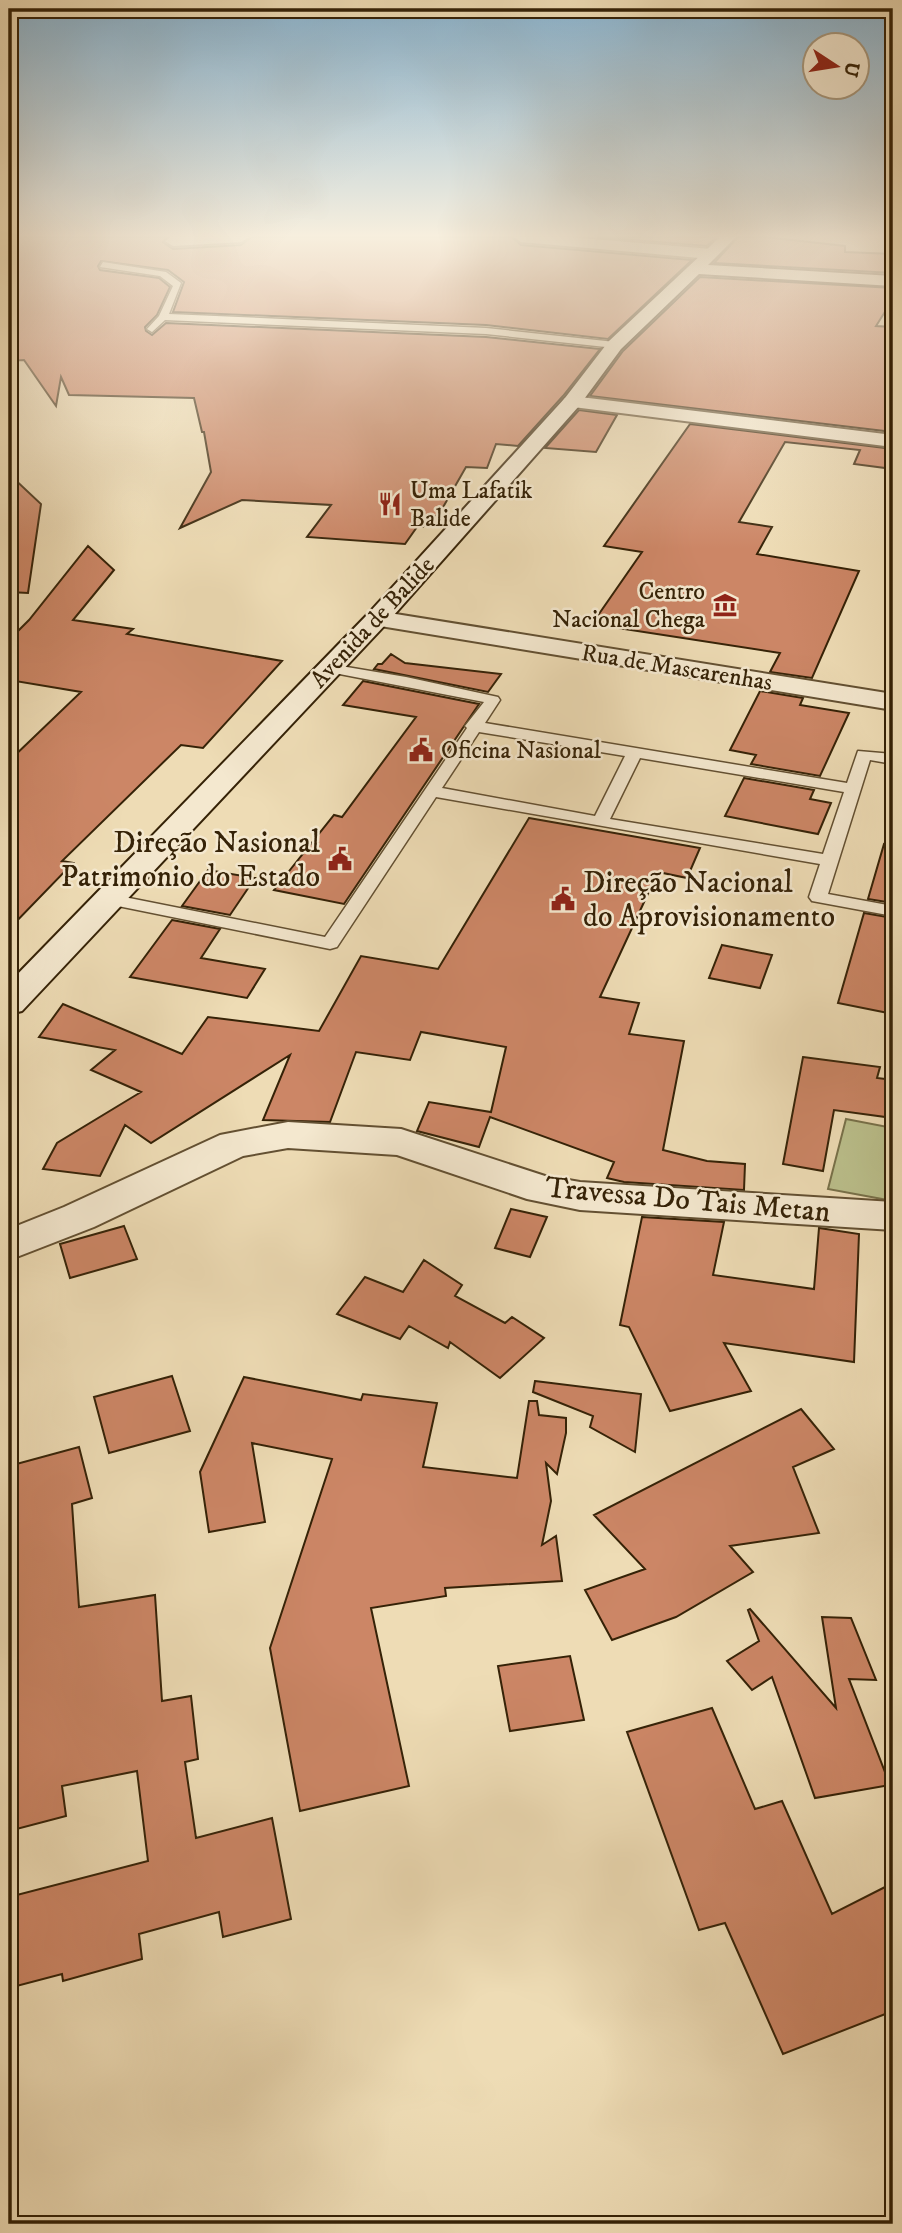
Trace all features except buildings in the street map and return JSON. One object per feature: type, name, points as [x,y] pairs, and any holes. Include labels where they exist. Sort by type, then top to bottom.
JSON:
[{"type":"street","name":"Avenida de Balide","points":[[9,1003],[377,619],[572,402],[609,341]]},
{"type":"street","points":[[572,402],[893,441]]},
{"type":"street","name":"Rua de Mascarenhas","points":[[377,619],[893,702]]},
{"type":"street","name":"Travessa Do Tais Metan","points":[[9,1245],[79,1217],[234,1144],[288,1135],[401,1142],[541,1189],[580,1196],[893,1216]]},
{"type":"lane","points":[[580,341],[606,344]]},
{"type":"lane","points":[[109,899],[330,943],[473,726],[493,700],[329,668]]},
{"type":"lane","points":[[473,726],[853,789]]},
{"type":"lane","points":[[600,822],[634,754]]},
{"type":"lane","points":[[893,759],[864,754],[818,897],[893,911]]},
{"type":"lane","points":[[432,791],[829,860]]},
{"type":"green space","points":[[846,1119],[893,1128],[893,1201],[828,1189]]},
{"type":"waterway","points":[[584,366],[609,341]]},
{"type":"place","name":"Uma Lafatik Balide","points":[[390,504]]},
{"type":"place","name":"Centro Nacional Chega","points":[[725,605]]},
{"type":"place","name":"Oficina Nasional","points":[[421,750]]},
{"type":"place","name":"Direção Nasional Patrimonio do Estado","points":[[340,859]]},
{"type":"place","name":"Direção Nacional do Aprovisionamento","points":[[563,899]]}]
